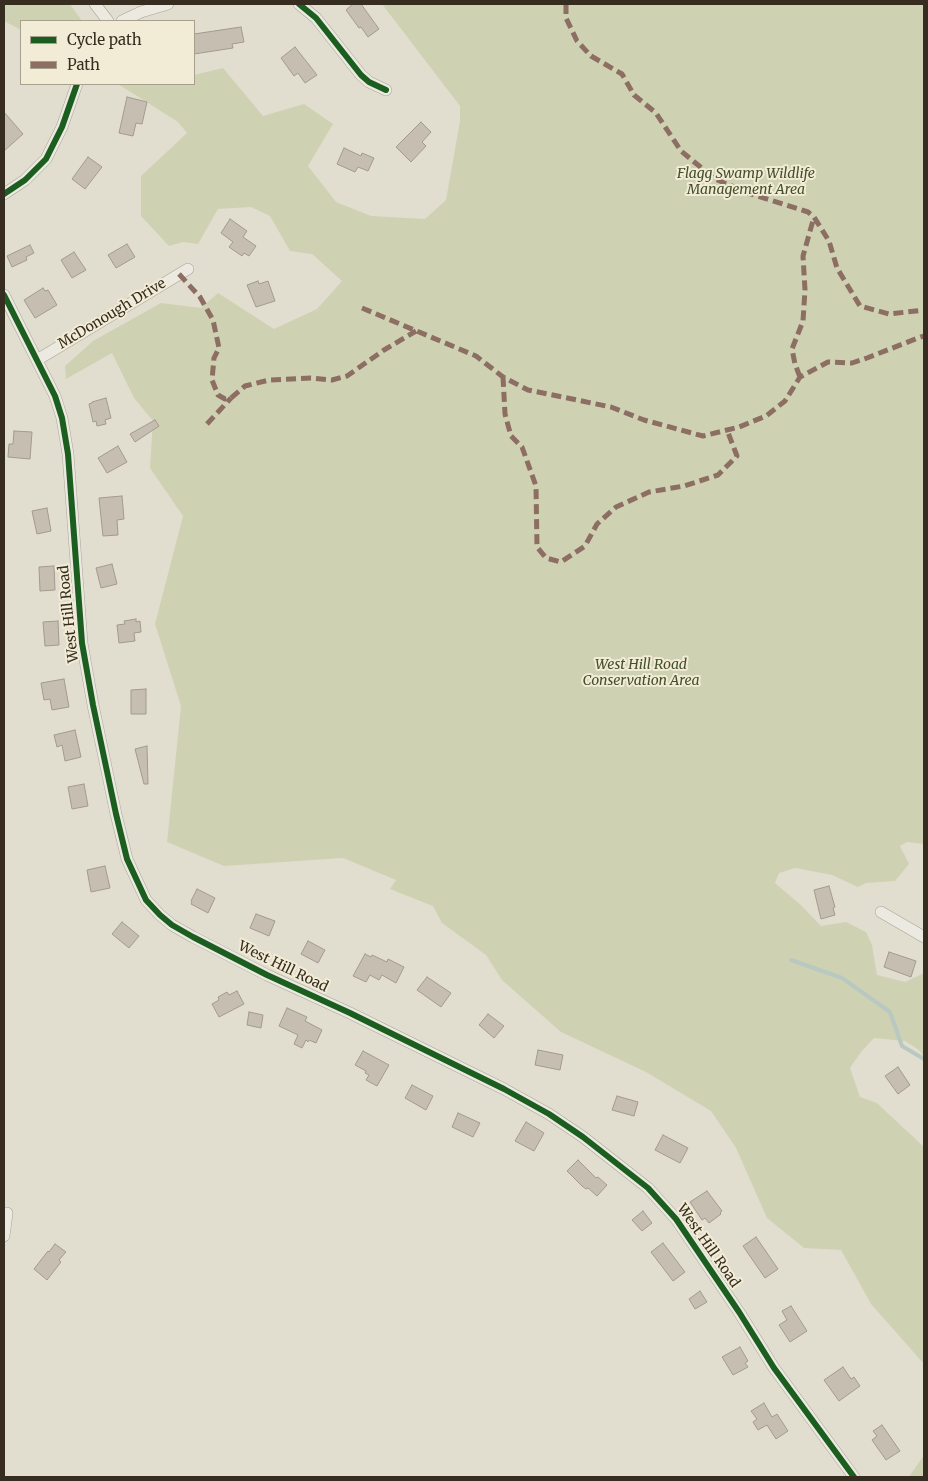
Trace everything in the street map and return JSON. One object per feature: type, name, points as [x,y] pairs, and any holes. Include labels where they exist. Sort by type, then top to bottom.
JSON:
[{"type":"street","points":[[95,4],[107,20]]},
{"type":"street","points":[[124,20],[141,12],[168,4]]},
{"type":"street","points":[[299,4],[316,18],[361,75],[369,82],[386,90]]},
{"type":"street","points":[[4,194],[25,180],[46,159],[62,128],[77,85]]},
{"type":"street","name":"McDonough Drive","points":[[37,360],[188,269]]},
{"type":"street","name":"West Hill Road","points":[[4,295],[55,396],[62,418],[68,454],[84,652],[116,814],[127,859],[146,900],[166,920],[193,936],[266,974],[504,1089],[541,1110],[583,1137],[648,1188],[681,1226],[774,1368],[854,1477]]},
{"type":"street","points":[[880,912],[924,937]]},
{"type":"street","points":[[4,1236],[7,1213]]},
{"type":"green space","points":[[4,4],[70,4],[81,20],[20,20],[20,29],[4,21]]},
{"type":"green space","points":[[382,4],[924,4],[924,844],[907,842],[900,846],[909,864],[895,881],[866,883],[858,887],[832,875],[795,868],[779,873],[775,883],[801,905],[821,926],[846,922],[866,932],[872,945],[877,975],[905,982],[924,973],[924,1057],[919,1050],[905,1041],[874,1038],[850,1068],[860,1097],[877,1103],[924,1147],[924,1364],[871,1304],[841,1250],[804,1248],[767,1218],[736,1148],[711,1111],[646,1072],[561,1032],[502,980],[486,955],[442,923],[433,906],[390,889],[396,880],[343,858],[224,866],[167,842],[181,706],[155,624],[183,516],[150,468],[153,421],[134,398],[112,353],[66,379],[65,366],[93,341],[161,303],[201,308],[218,293],[274,329],[317,309],[342,281],[312,254],[290,251],[270,216],[251,207],[218,209],[198,244],[183,242],[169,246],[141,216],[141,176],[187,133],[178,122],[120,85],[195,85],[195,75],[223,68],[263,116],[304,104],[333,124],[308,166],[336,202],[371,216],[425,219],[446,200],[460,121],[460,106]]},
{"type":"green space","points":[[924,1455],[924,1477],[909,1477]]},
{"type":"building","points":[[353,4],[361,4],[379,29],[368,37],[346,10]]},
{"type":"building","points":[[241,27],[244,42],[232,44],[233,48],[195,54],[195,34]]},
{"type":"building","points":[[295,47],[317,75],[305,83],[298,73],[294,76],[281,58]]},
{"type":"building","points":[[127,97],[147,102],[142,124],[136,123],[133,136],[119,133]]},
{"type":"building","points":[[4,112],[23,134],[4,151]]},
{"type":"building","points":[[421,122],[431,132],[422,142],[426,146],[411,162],[396,147]]},
{"type":"building","points":[[344,148],[361,156],[362,153],[374,158],[368,171],[358,167],[355,172],[337,164]]},
{"type":"building","points":[[88,157],[102,167],[85,189],[72,179]]},
{"type":"building","points":[[230,219],[247,231],[243,237],[256,246],[249,256],[244,253],[242,256],[229,247],[233,242],[221,233]]},
{"type":"building","points":[[127,244],[135,257],[116,268],[108,255]]},
{"type":"building","points":[[30,245],[34,253],[26,257],[27,260],[12,267],[7,256]]},
{"type":"building","points":[[74,252],[86,270],[72,278],[61,260]]},
{"type":"building","points":[[258,281],[259,284],[268,281],[275,301],[256,307],[247,285]]},
{"type":"building","points":[[43,288],[45,291],[48,290],[57,305],[35,318],[24,300]]},
{"type":"building","points":[[106,398],[111,418],[105,420],[106,424],[97,426],[96,421],[93,422],[89,404]]},
{"type":"building","points":[[155,420],[159,426],[135,442],[130,434]]},
{"type":"building","points":[[14,431],[32,432],[30,459],[8,457],[9,444],[13,444]]},
{"type":"building","points":[[118,446],[127,462],[107,473],[98,458]]},
{"type":"building","points":[[122,496],[124,519],[117,520],[118,535],[103,536],[99,498]]},
{"type":"building","points":[[47,508],[51,531],[37,534],[32,511]]},
{"type":"building","points":[[112,564],[117,584],[101,588],[96,568]]},
{"type":"building","points":[[54,566],[55,590],[40,591],[39,567]]},
{"type":"building","points":[[136,619],[136,622],[140,621],[141,632],[134,633],[135,641],[119,643],[117,625],[125,624],[124,621]]},
{"type":"building","points":[[58,621],[59,645],[45,646],[43,622]]},
{"type":"building","points":[[64,679],[69,707],[52,710],[50,699],[44,700],[41,683]]},
{"type":"building","points":[[146,689],[146,714],[131,714],[131,690]]},
{"type":"building","points":[[75,730],[81,757],[65,761],[62,745],[57,747],[54,735]]},
{"type":"building","points":[[147,746],[148,784],[144,784],[135,749]]},
{"type":"building","points":[[84,784],[88,806],[72,809],[68,787]]},
{"type":"building","points":[[105,866],[110,888],[91,892],[87,870]]},
{"type":"building","points":[[829,886],[835,907],[833,908],[835,915],[821,919],[814,890]]},
{"type":"building","points":[[197,889],[215,898],[208,913],[191,904]]},
{"type":"building","points":[[256,914],[275,921],[269,936],[250,928]]},
{"type":"building","points":[[122,922],[139,936],[129,948],[112,934]]},
{"type":"building","points":[[308,941],[325,950],[318,963],[301,954]]},
{"type":"building","points":[[889,952],[916,961],[911,977],[884,967]]},
{"type":"building","points":[[365,954],[387,962],[388,959],[404,967],[396,983],[382,975],[379,980],[370,975],[366,982],[353,976]]},
{"type":"building","points":[[427,977],[451,993],[441,1007],[417,990]]},
{"type":"building","points":[[237,991],[244,1004],[219,1017],[212,1004],[219,1000],[218,997],[227,992],[229,995]]},
{"type":"building","points":[[287,1008],[307,1017],[305,1021],[322,1030],[316,1043],[306,1040],[302,1048],[294,1044],[298,1035],[279,1026]]},
{"type":"building","points":[[249,1012],[263,1015],[261,1028],[247,1025]]},
{"type":"building","points":[[488,1014],[504,1026],[494,1038],[479,1025]]},
{"type":"building","points":[[538,1050],[563,1055],[560,1070],[535,1065]]},
{"type":"building","points":[[363,1051],[389,1065],[377,1086],[366,1080],[369,1075],[365,1073],[366,1071],[355,1065]]},
{"type":"building","points":[[898,1067],[910,1085],[898,1094],[885,1076]]},
{"type":"building","points":[[412,1085],[433,1096],[426,1110],[405,1098]]},
{"type":"building","points":[[617,1096],[638,1102],[634,1116],[612,1110]]},
{"type":"building","points":[[458,1113],[480,1123],[473,1137],[452,1127]]},
{"type":"building","points":[[526,1122],[544,1133],[534,1151],[515,1141]]},
{"type":"building","points":[[663,1135],[688,1148],[680,1163],[655,1150]]},
{"type":"building","points":[[578,1160],[596,1178],[598,1177],[607,1185],[597,1196],[588,1188],[586,1189],[582,1186],[567,1171]]},
{"type":"building","points":[[707,1191],[722,1211],[721,1214],[709,1223],[705,1218],[702,1220],[690,1202]]},
{"type":"building","points":[[643,1211],[652,1223],[642,1231],[632,1220]]},
{"type":"building","points":[[756,1237],[778,1269],[765,1278],[743,1246]]},
{"type":"building","points":[[663,1243],[685,1272],[673,1281],[651,1252]]},
{"type":"building","points":[[55,1244],[66,1252],[47,1280],[34,1269]]},
{"type":"building","points":[[700,1291],[707,1302],[695,1309],[689,1299]]},
{"type":"building","points":[[791,1306],[807,1331],[790,1342],[779,1325],[787,1320],[782,1311]]},
{"type":"building","points":[[740,1347],[748,1361],[745,1363],[748,1367],[733,1375],[722,1357]]},
{"type":"building","points":[[843,1367],[851,1379],[854,1377],[860,1386],[839,1401],[824,1380]]},
{"type":"building","points":[[764,1403],[772,1417],[777,1414],[788,1431],[776,1439],[767,1425],[758,1430],[753,1422],[757,1419],[751,1411]]},
{"type":"building","points":[[882,1425],[900,1451],[886,1460],[872,1440],[877,1436],[873,1431]]},
{"type":"waterway","points":[[791,960],[842,978],[890,1012],[902,1046],[924,1059]]},
{"type":"marked path","points":[[566,4],[566,18],[577,41],[591,56],[622,74],[634,95],[656,113],[681,151],[715,179],[748,193],[808,212],[814,217],[829,241],[837,268],[860,306],[889,314],[924,310]]},
{"type":"marked path","points":[[800,377],[792,349],[803,321],[805,290],[803,256],[814,217]]},
{"type":"marked path","points":[[179,274],[200,297],[213,320],[219,348],[214,358],[212,380],[218,395],[225,399],[231,398],[245,386],[269,380],[311,378],[332,380],[347,376],[384,350],[416,331]]},
{"type":"marked path","points":[[362,308],[476,356],[503,377],[528,390],[611,407],[644,420],[703,436],[739,427],[766,416],[785,401],[800,377],[828,362],[852,363],[924,336]]},
{"type":"marked path","points":[[503,377],[505,414],[511,436],[522,447],[536,486],[537,547],[546,558],[561,562],[585,546],[597,524],[616,507],[649,492],[684,486],[718,475],[737,456],[727,430]]},
{"type":"marked path","points":[[207,424],[231,398]]},
{"type":"cycle path","points":[[299,4],[316,18],[361,75],[369,82],[386,90]]},
{"type":"cycle path","points":[[4,194],[25,180],[46,159],[62,127],[77,85]]},
{"type":"cycle path","points":[[4,295],[55,396],[62,418],[68,454],[82,643],[93,705],[127,859],[146,900],[172,925],[193,937],[267,975],[350,1013],[504,1089],[549,1114],[583,1137],[648,1188],[676,1219],[739,1312],[774,1368],[854,1477]]},
{"type":"park label","name":"Flagg Swamp Wildlife Management Area","points":[[746,182]]},
{"type":"park label","name":"West Hill Road Conservation Area","points":[[641,674]]}]
